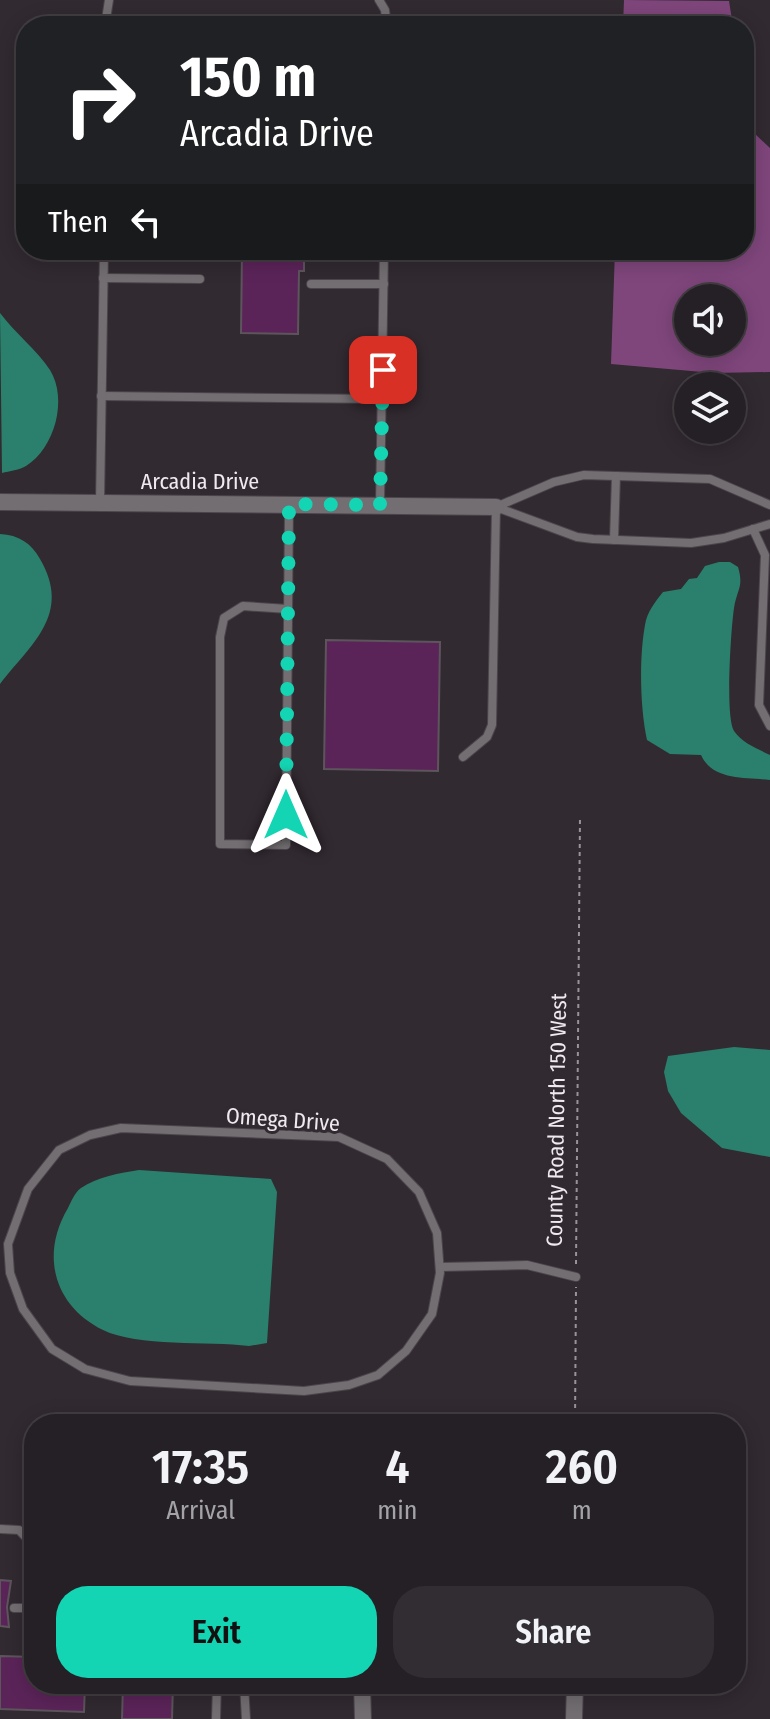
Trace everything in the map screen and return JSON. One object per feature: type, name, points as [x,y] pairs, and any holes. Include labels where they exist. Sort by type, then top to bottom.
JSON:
[{"type":"street","name":"Arcadia Drive","points":[[0,502],[496,507]]},
{"type":"street","points":[[362,1694],[363,1719]]},
{"type":"street","points":[[574,1719],[575,1694]]},
{"type":"lane","points":[[100,503],[104,260]]},
{"type":"lane","points":[[380,505],[384,260]]},
{"type":"lane","points":[[103,278],[200,279]]},
{"type":"lane","points":[[311,284],[384,284]]},
{"type":"lane","points":[[101,396],[382,399]]},
{"type":"lane","points":[[496,507],[554,482],[584,475],[710,479],[770,505]]},
{"type":"lane","points":[[614,540],[616,476]]},
{"type":"lane","points":[[288,609],[243,606],[224,618],[220,637],[220,844],[286,845],[289,504]]},
{"type":"lane","points":[[496,507],[577,537],[614,540],[691,543],[724,538],[770,524]]},
{"type":"lane","points":[[463,757],[487,737],[492,725],[496,507]]},
{"type":"lane","points":[[753,529],[765,555],[759,705],[770,726]]},
{"type":"lane","name":"Omega Drive","points":[[121,1128],[339,1137],[387,1159],[419,1192],[437,1233],[440,1267],[432,1314],[406,1351],[378,1375],[334,1387],[304,1391],[130,1381],[85,1369],[52,1349],[23,1309],[10,1273],[4,1243],[28,1189],[59,1150],[90,1135],[121,1128]]},
{"type":"lane","points":[[440,1267],[527,1265],[576,1277]]},
{"type":"lane","points":[[0,1529],[19,1530],[24,1535]]},
{"type":"lane","points":[[14,1608],[24,1608]]},
{"type":"lane","points":[[216,1719],[217,1694]]},
{"type":"lane","points":[[245,1694],[246,1719]]},
{"type":"path","name":"County Road North 150 West","points":[[575,1414],[580,817]]},
{"type":"shaded area","points":[[624,0],[729,1],[731,16],[623,16]]},
{"type":"shaded area","points":[[754,133],[770,148],[770,372],[703,372],[611,364],[615,260],[754,260]]},
{"type":"shaded area","points":[[0,313],[50,370],[58,395],[56,422],[45,447],[26,466],[2,473]]},
{"type":"shaded area","points":[[0,534],[19,538],[33,548],[49,578],[52,596],[44,627],[0,684]]},
{"type":"shaded area","points":[[730,562],[738,567],[740,579],[730,652],[731,723],[741,739],[770,755],[770,780],[722,774],[706,763],[701,755],[670,754],[647,740],[641,667],[648,616],[663,592],[681,589],[689,579],[697,578],[705,566]]},
{"type":"shaded area","points":[[734,1047],[770,1050],[770,1157],[722,1148],[681,1113],[668,1091],[664,1072],[668,1056]]},
{"type":"shaded area","points":[[139,1170],[271,1179],[277,1192],[267,1343],[249,1346],[135,1339],[103,1330],[86,1320],[73,1307],[63,1293],[54,1261],[59,1226],[73,1197],[81,1188],[101,1178]]},
{"type":"building","points":[[242,260],[304,260],[304,271],[299,271],[298,334],[241,333]]},
{"type":"building","points":[[326,640],[440,642],[438,771],[324,769]]},
{"type":"building","points":[[0,1580],[11,1581],[7,1607],[9,1627],[0,1626]]},
{"type":"building","points":[[0,1656],[24,1657],[24,1694],[85,1694],[84,1712],[0,1709]]},
{"type":"building","points":[[123,1694],[173,1694],[172,1719],[122,1719]]},
{"type":"route","points":[[286,815],[289,504],[380,505],[383,370]]}]
